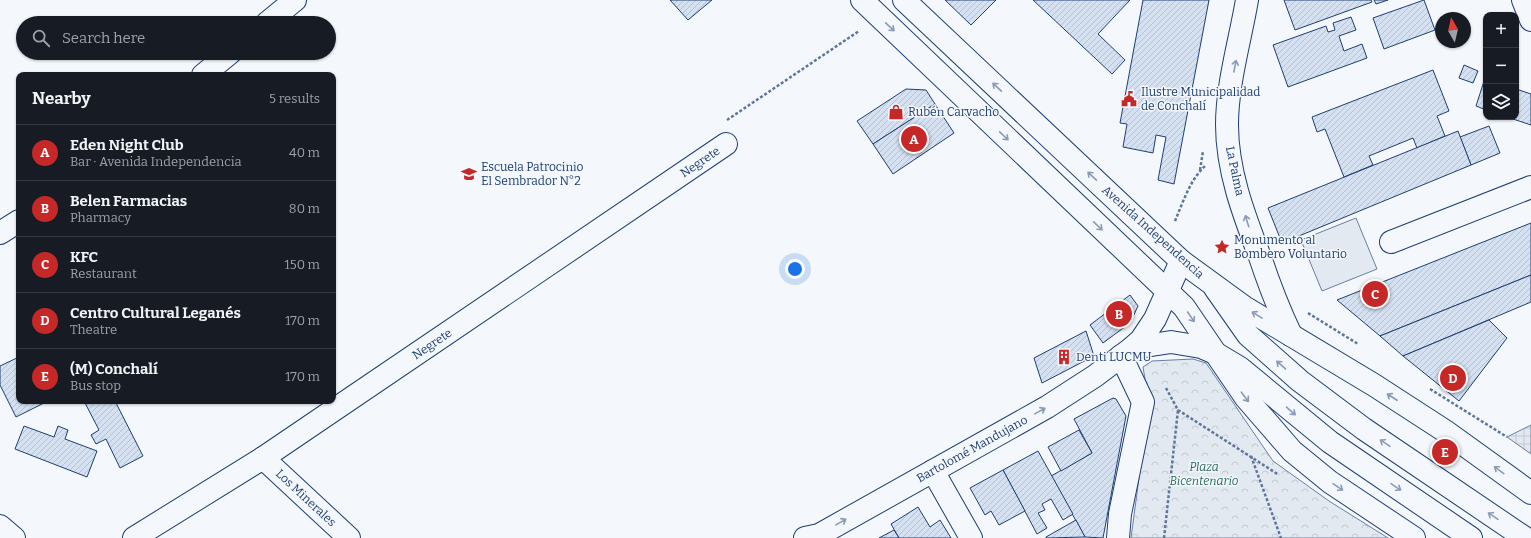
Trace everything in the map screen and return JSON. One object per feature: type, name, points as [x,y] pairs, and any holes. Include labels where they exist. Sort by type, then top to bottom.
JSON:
[{"type":"main road","points":[[276,16],[295,0]]},
{"type":"main road","points":[[862,0],[1184,307],[1246,398],[1292,451],[1330,482],[1414,538]]},
{"type":"main road","name":"Avenida Independencia","points":[[904,0],[1181,260],[1244,307],[1444,431],[1531,493]]},
{"type":"main road","name":"La Palma","points":[[1247,0],[1228,102],[1228,146],[1231,167],[1252,236],[1281,315],[1291,335]]},
{"type":"main road","points":[[1523,0],[1531,20]]},
{"type":"main road","points":[[207,72],[221,60]]},
{"type":"main road","name":"Negrete","points":[[134,538],[263,458],[726,144]]},
{"type":"main road","points":[[1391,242],[1531,187]]},
{"type":"main road","points":[[0,233],[16,223]]},
{"type":"main road","name":"Bartolomé Mandujano","points":[[805,538],[819,535],[1057,401],[1095,376],[1141,340],[1155,320],[1166,291],[1181,260]]},
{"type":"main road","points":[[1213,285],[1248,335],[1312,391],[1364,429],[1525,538]]},
{"type":"main road","points":[[1118,538],[1120,514],[1143,402],[1126,352],[1171,342],[1201,347],[1216,353],[1240,368],[1330,442],[1471,538]]},
{"type":"main road","name":"Los Minerales","points":[[263,458],[349,538]]},
{"type":"main road","points":[[933,471],[971,538]]},
{"type":"main road","points":[[0,526],[14,538]]},
{"type":"path","points":[[726,144],[715,128],[880,17]]},
{"type":"path","points":[[1165,245],[1187,191],[1200,171],[1228,146]]},
{"type":"path","points":[[1306,311],[1359,345]]},
{"type":"path","points":[[1163,382],[1178,410],[1284,478]]},
{"type":"path","points":[[1426,387],[1507,438]]},
{"type":"path","points":[[1164,538],[1178,410]]},
{"type":"path","points":[[1251,456],[1281,538]]},
{"type":"green space","points":[[1356,218],[1377,269],[1322,291],[1301,240]]},
{"type":"green space","name":"Plaza Bicentenario","points":[[1193,359],[1206,363],[1273,461],[1329,501],[1388,538],[1131,538],[1149,403],[1143,367],[1152,361]]},
{"type":"shaded area","points":[[1531,425],[1531,454],[1507,437]]},
{"type":"building","points":[[670,0],[712,0],[688,20]]},
{"type":"building","points":[[945,0],[996,0],[971,25]]},
{"type":"building","points":[[1033,0],[1130,0],[1098,34],[1125,60],[1112,74]]},
{"type":"building","points":[[1143,0],[1209,0],[1174,184],[1158,180],[1166,137],[1156,135],[1153,153],[1123,147],[1127,124],[1120,123]]},
{"type":"building","points":[[1284,0],[1371,0],[1372,2],[1295,30]]},
{"type":"building","points":[[1374,0],[1388,0],[1376,4]]},
{"type":"building","points":[[1424,0],[1435,30],[1384,49],[1373,18]]},
{"type":"building","points":[[1351,17],[1356,30],[1339,36],[1344,51],[1362,44],[1367,58],[1288,87],[1273,45],[1326,26],[1328,32],[1335,30],[1333,23]]},
{"type":"building","points":[[1464,65],[1478,71],[1473,83],[1459,78]]},
{"type":"building","points":[[1433,70],[1449,111],[1437,116],[1445,136],[1417,148],[1413,138],[1369,156],[1373,165],[1344,177],[1325,129],[1317,132],[1312,117]]},
{"type":"building","points":[[1483,84],[1483,109],[1476,106]]},
{"type":"building","name":"Rubén Carvacho","points":[[906,89],[926,90],[935,104],[873,144],[857,121]]},
{"type":"building","points":[[1519,90],[1531,94],[1531,125],[1516,120],[1519,120]]},
{"type":"building","points":[[935,104],[954,133],[893,174],[873,144]]},
{"type":"building","points":[[1489,126],[1500,153],[1471,165],[1460,137]]},
{"type":"building","points":[[1458,131],[1471,165],[1282,243],[1268,208]]},
{"type":"building","points":[[1531,223],[1531,275],[1380,336],[1337,300]]},
{"type":"building","points":[[1531,275],[1531,302],[1403,356],[1380,336]]},
{"type":"building","points":[[1130,295],[1138,306],[1130,323],[1103,343],[1090,325]]},
{"type":"building","points":[[1489,320],[1507,338],[1459,401],[1403,356]]},
{"type":"building","name":"Denti LUCMU","points":[[1086,331],[1094,356],[1042,383],[1034,358]]},
{"type":"building","points":[[16,358],[16,404],[42,404],[16,417],[0,385],[0,366]]},
{"type":"building","points":[[1113,398],[1116,399],[1126,416],[1103,538],[1085,537],[1051,476],[1092,453],[1074,419]]},
{"type":"building","points":[[86,404],[117,404],[143,456],[120,468],[106,439],[96,444],[91,435],[99,430]]},
{"type":"building","points":[[24,426],[54,437],[58,426],[68,430],[65,439],[97,451],[87,477],[15,449]]},
{"type":"building","points":[[1079,430],[1092,453],[1061,471],[1048,447]]},
{"type":"building","points":[[1038,451],[1073,514],[1063,520],[1051,499],[1042,504],[1045,510],[1038,513],[1047,528],[1037,534],[1003,470]]},
{"type":"building","points":[[1003,470],[1025,511],[999,525],[991,511],[985,515],[970,488]]},
{"type":"building","points":[[918,507],[930,527],[940,520],[951,538],[899,538],[891,524]]},
{"type":"building","points":[[1076,520],[1085,537],[1046,538],[1046,537]]},
{"type":"building","points":[[894,530],[899,538],[879,538]]},
{"type":"place","name":"Ilustre Municipalidad de Conchalí","points":[[1129,99]]},
{"type":"place","name":"Rubén Carvacho","points":[[896,112]]},
{"type":"place","name":"Eden Night Club","points":[[914,139]]},
{"type":"place","name":"Escuela Patrocinio El Sembrador N°2","points":[[469,174]]},
{"type":"place","name":"Monumento al Bombero Voluntario","points":[[1222,247]]},
{"type":"place","name":"KFC","points":[[1375,294]]},
{"type":"place","name":"Belen Farmacias","points":[[1119,314]]},
{"type":"place","name":"Denti LUCMU","points":[[1064,357]]},
{"type":"place","name":"Centro Cultural Leganés","points":[[1453,378]]},
{"type":"place","name":"(M) Conchalí","points":[[1445,452]]}]
